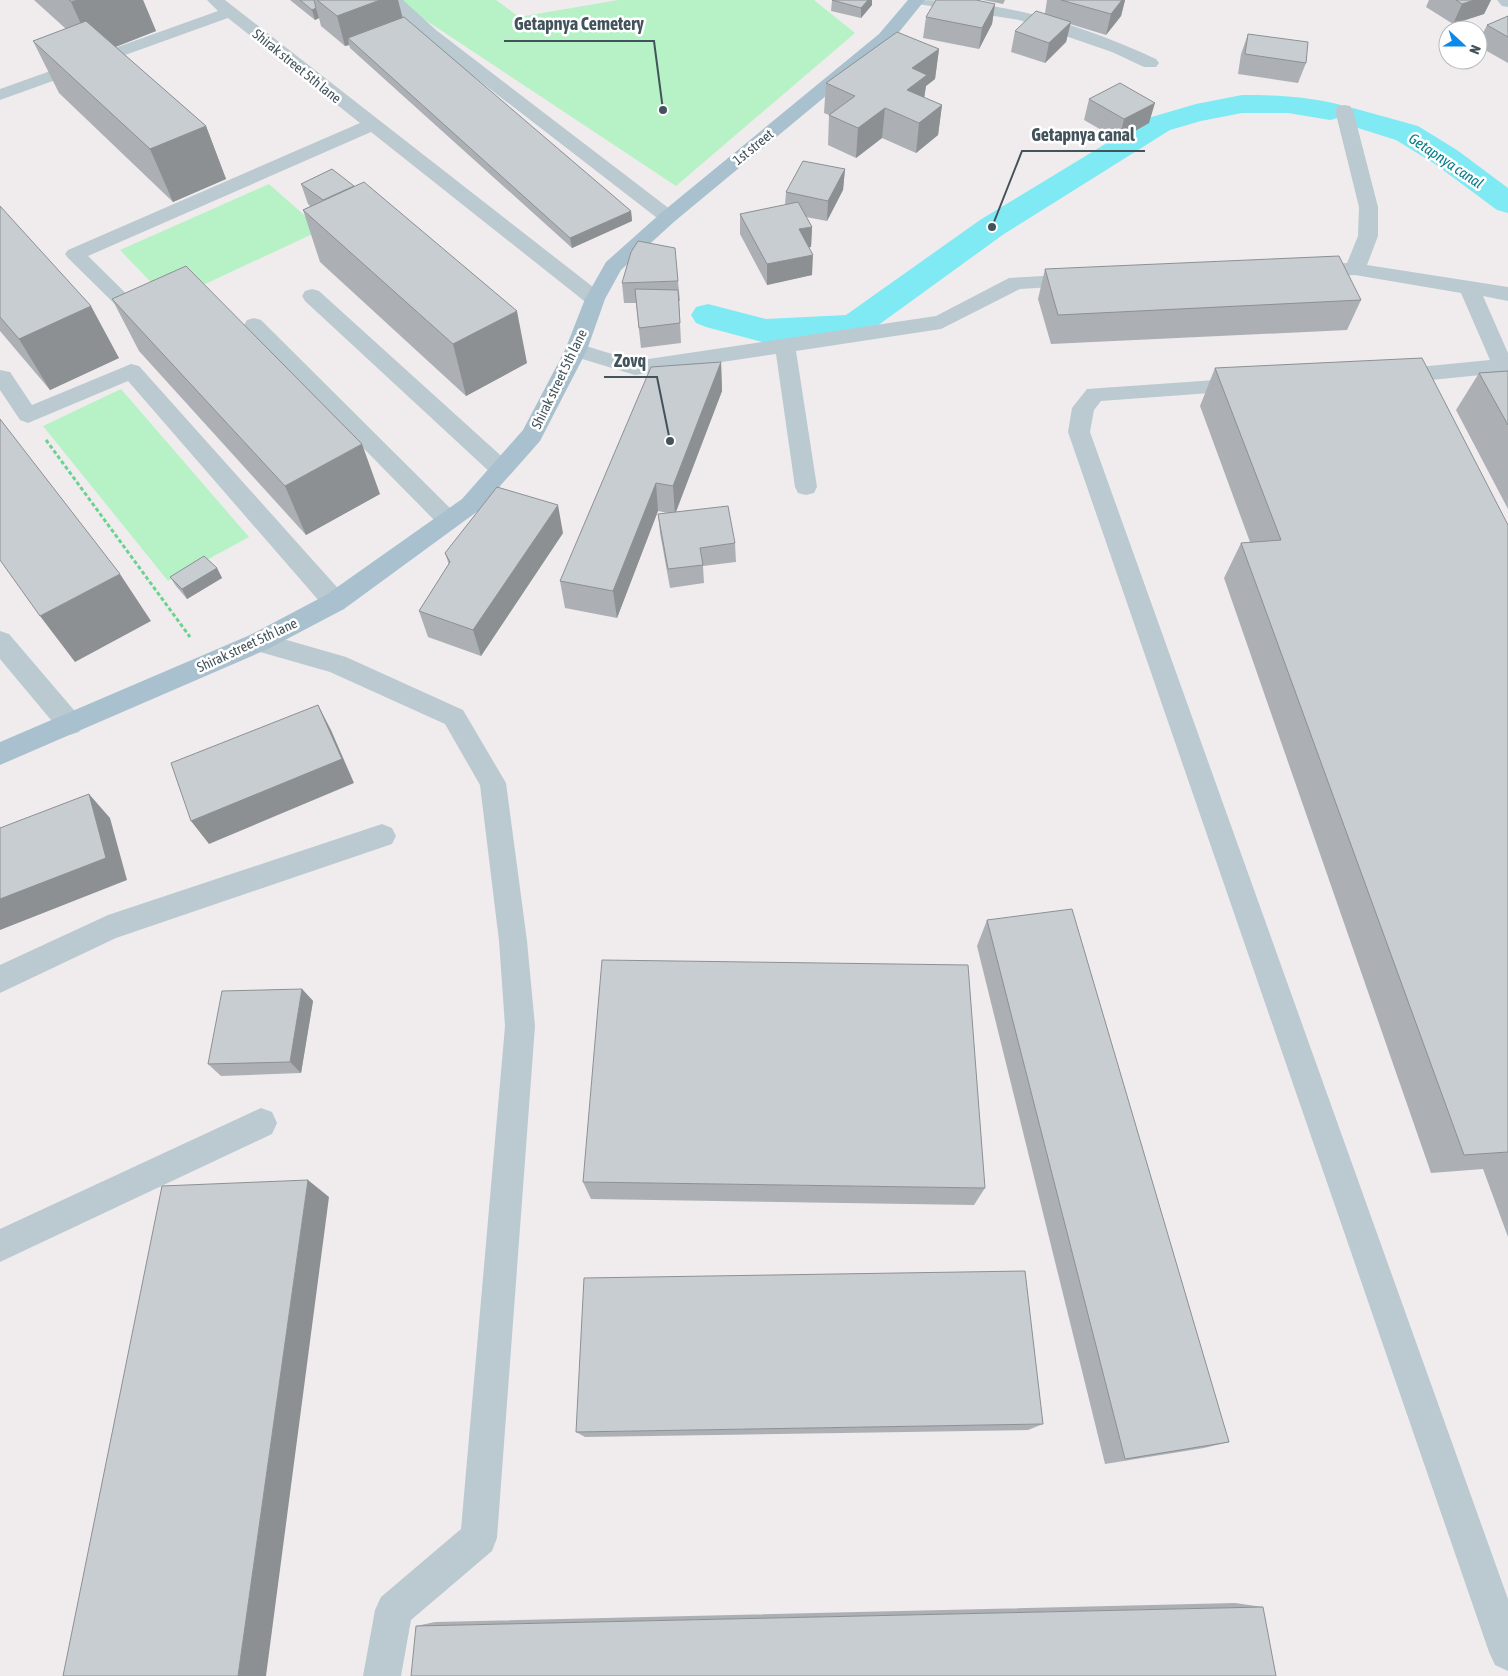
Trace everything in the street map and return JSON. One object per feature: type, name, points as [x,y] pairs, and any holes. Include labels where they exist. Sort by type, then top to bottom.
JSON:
[{"type":"main road","name":"1st street","points":[[595,299],[613,266],[668,217],[886,38],[917,0]]},
{"type":"main road","name":"Shirak street 5th lane","points":[[0,754],[259,642],[335,602],[470,505],[532,435],[576,350],[595,299]]},
{"type":"street","name":"Shirak street 5th lane","points":[[215,0],[595,299]]},
{"type":"street","points":[[394,0],[430,34],[668,217]]},
{"type":"street","points":[[924,0],[1022,15],[1118,48],[1150,63]]},
{"type":"street","points":[[0,95],[230,12]]},
{"type":"street","points":[[1344,110],[1345,124],[1367,198],[1368,234],[1355,269]]},
{"type":"street","points":[[138,315],[75,254],[372,125]]},
{"type":"street","points":[[1285,272],[1355,269],[1508,294]]},
{"type":"street","points":[[576,350],[635,368],[941,322],[1016,283],[1096,280]]},
{"type":"street","points":[[1369,378],[1506,367],[1468,287]]},
{"type":"street","points":[[312,296],[501,469]]},
{"type":"street","points":[[254,325],[448,520]]},
{"type":"street","points":[[785,346],[806,487]]},
{"type":"street","points":[[2,376],[28,416],[131,371],[335,602]]},
{"type":"street","points":[[1398,376],[1413,400]]},
{"type":"street","points":[[1271,384],[1096,394],[1083,408],[1079,432],[1508,1652]]},
{"type":"street","points":[[0,641],[70,724]]},
{"type":"street","points":[[259,642],[337,664],[454,717],[493,783],[513,941],[520,1026],[479,1538],[394,1610],[382,1676]]},
{"type":"street","points":[[0,979],[108,928],[382,836]]},
{"type":"street","points":[[0,1246],[261,1123]]},
{"type":"path","points":[[28,416],[209,664]]},
{"type":"green space","points":[[395,0],[496,0],[519,17],[618,0],[814,0],[855,33],[676,186]]},
{"type":"green space","points":[[269,184],[321,230],[169,301],[120,250]]},
{"type":"green space","points":[[121,389],[249,537],[168,581],[43,426]]},
{"type":"building","points":[[300,0],[314,0],[316,8],[312,10]]},
{"type":"building","points":[[317,0],[380,0],[337,16]]},
{"type":"building","points":[[832,0],[868,0],[861,8]]},
{"type":"building","points":[[936,0],[976,0],[995,4],[982,28],[926,17]]},
{"type":"building","points":[[1061,0],[1122,0],[1111,14]]},
{"type":"building","points":[[1456,0],[1474,0],[1462,4]]},
{"type":"building","points":[[1036,11],[1071,22],[1049,43],[1015,31]]},
{"type":"building","points":[[1508,16],[1508,37],[1488,26]]},
{"type":"building","points":[[404,17],[631,211],[570,238],[348,38]]},
{"type":"building","points":[[86,21],[206,126],[150,149],[33,41]]},
{"type":"building","points":[[897,32],[939,49],[912,68],[927,75],[907,90],[942,105],[919,123],[885,108],[858,128],[829,115],[855,96],[826,83]]},
{"type":"building","points":[[1248,34],[1308,42],[1306,63],[1245,54]]},
{"type":"building","points":[[1120,83],[1155,103],[1124,119],[1089,99]]},
{"type":"building","points":[[803,161],[845,169],[828,201],[786,192]]},
{"type":"building","points":[[332,169],[354,186],[323,200],[301,184]]},
{"type":"building","points":[[364,182],[517,311],[453,344],[303,210]]},
{"type":"building","points":[[798,202],[812,227],[799,229],[813,255],[767,264],[740,214]]},
{"type":"building","points":[[0,206],[91,306],[19,339],[0,317]]},
{"type":"building","points":[[638,241],[675,248],[678,281],[622,283],[631,252]]},
{"type":"building","points":[[1339,256],[1361,300],[1058,315],[1045,269]]},
{"type":"building","points":[[186,266],[362,444],[285,486],[112,299]]},
{"type":"building","points":[[635,289],[678,290],[680,323],[639,328]]},
{"type":"building","points":[[1422,358],[1508,525],[1508,1152],[1464,1155],[1241,543],[1281,540],[1215,368]]},
{"type":"building","points":[[721,362],[673,486],[656,483],[613,591],[560,581],[651,367]]},
{"type":"building","points":[[1508,371],[1508,425],[1479,373]]},
{"type":"building","points":[[0,419],[120,574],[40,616],[0,560]]},
{"type":"building","points":[[497,487],[558,505],[473,630],[419,611],[450,562],[445,553]]},
{"type":"building","points":[[728,506],[735,543],[700,548],[703,565],[668,569],[658,514]]},
{"type":"building","points":[[204,556],[217,568],[182,589],[170,577]]},
{"type":"building","points":[[318,705],[342,759],[191,821],[171,763]]},
{"type":"building","points":[[89,794],[106,858],[0,899],[0,828]]},
{"type":"building","points":[[1072,909],[1229,1442],[1125,1459],[987,920]]},
{"type":"building","points":[[602,960],[968,965],[985,1188],[583,1182]]},
{"type":"building","points":[[302,989],[290,1062],[208,1064],[222,991]]},
{"type":"building","points":[[308,1180],[238,1676],[63,1676],[162,1186]]},
{"type":"building","points":[[1025,1271],[1043,1424],[576,1432],[584,1278]]},
{"type":"building","points":[[1263,1607],[1276,1676],[411,1676],[416,1626]]},
{"type":"waterway","name":"Getapnya canal","points":[[708,315],[766,331],[854,326],[992,227],[1159,124],[1196,113],[1242,104],[1288,104],[1330,111]]},
{"type":"waterway","name":"Getapnya canal","points":[[1353,117],[1407,133],[1446,157],[1508,203]]},
{"type":"place","name":"Getapnya Cemetery","points":[[663,110]]},
{"type":"place","name":"Getapnya canal","points":[[992,227]]},
{"type":"place","name":"Zovq","points":[[670,441]]}]
